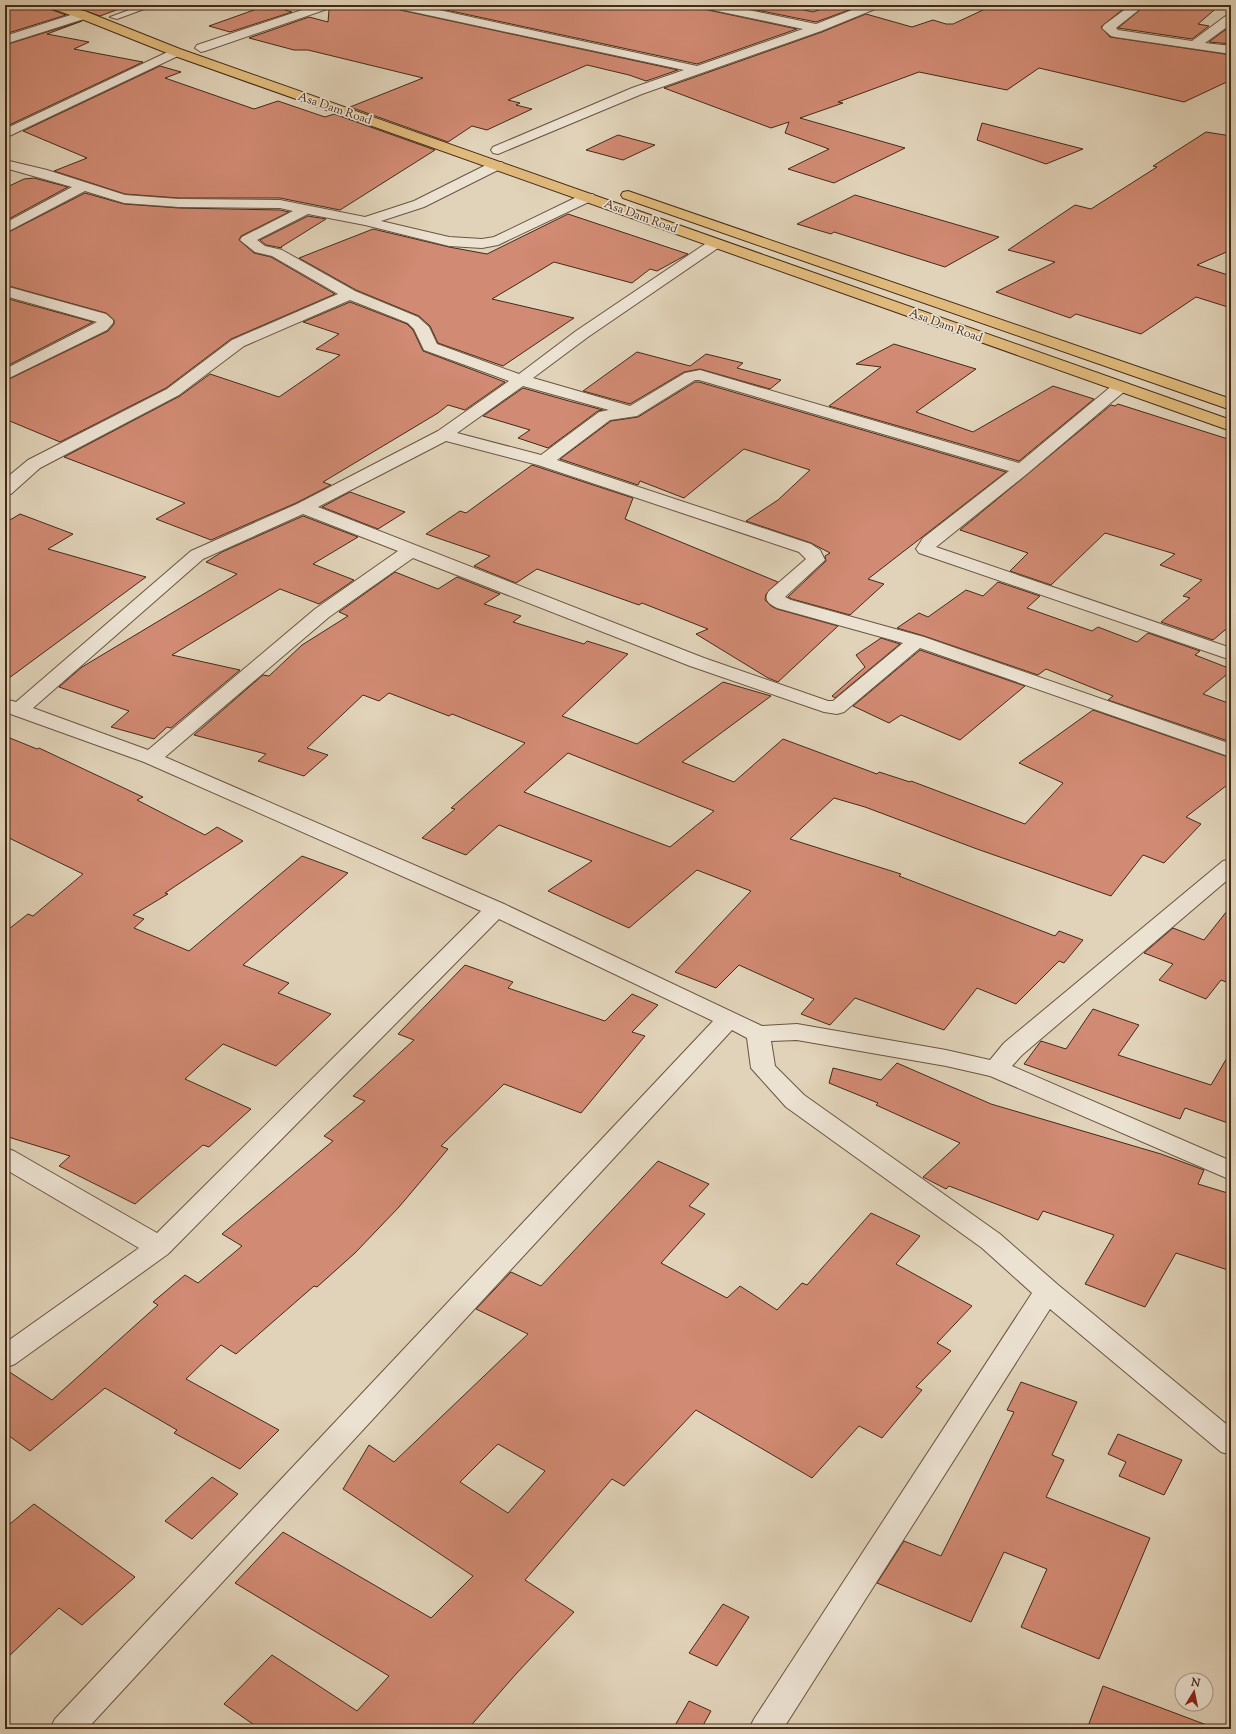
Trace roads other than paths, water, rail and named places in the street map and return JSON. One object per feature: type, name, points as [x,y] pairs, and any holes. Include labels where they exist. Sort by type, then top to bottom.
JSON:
[{"type":"main road","name":"Asa Dam Road","points":[[51,5],[82,10],[201,48],[363,104]]},
{"type":"main road","name":"Asa Dam Road","points":[[115,21],[176,52],[1231,426]]},
{"type":"main road","points":[[483,145],[520,158]]},
{"type":"main road","name":"Asa Dam Road","points":[[617,192],[1231,405]]},
{"type":"street","points":[[201,48],[329,5]]},
{"type":"street","points":[[400,5],[699,70]]},
{"type":"street","points":[[708,5],[817,28]]},
{"type":"street","points":[[498,150],[637,92],[817,28],[876,5]]},
{"type":"street","points":[[1140,5],[1108,28],[1115,33],[1231,50]]},
{"type":"street","points":[[5,40],[82,10]]},
{"type":"street","points":[[1194,45],[1231,18]]},
{"type":"street","points":[[5,134],[176,52]]},
{"type":"street","points":[[5,164],[42,172],[124,199],[156,203],[280,204],[366,221],[460,243],[485,244],[498,241],[588,197]]},
{"type":"street","points":[[366,221],[419,204],[497,165]]},
{"type":"street","points":[[5,229],[84,186]]},
{"type":"street","points":[[307,209],[247,240],[260,249],[277,253],[350,294],[413,320],[421,326],[430,347],[443,354],[521,380],[631,412]]},
{"type":"street","points":[[12,708],[198,555],[303,508],[444,435],[582,334],[716,243]]},
{"type":"street","points":[[5,290],[101,317],[106,323],[101,327],[5,375]]},
{"type":"street","points":[[5,490],[13,481],[34,464],[172,392],[238,343],[350,294]]},
{"type":"street","points":[[544,462],[605,416],[631,412],[691,376],[700,375],[1022,469]]},
{"type":"street","points":[[1120,387],[1022,469],[929,542],[925,549],[1231,654]]},
{"type":"street","points":[[444,435],[544,462],[804,548],[814,554],[816,560],[776,595],[776,600],[784,604],[917,641],[1231,751]]},
{"type":"street","points":[[303,508],[697,662],[824,706],[837,708],[917,641]]},
{"type":"street","points":[[151,758],[322,613],[412,550]]},
{"type":"street","points":[[12,708],[151,758],[496,909],[758,1034],[797,1032],[946,1058],[996,1069],[1231,1171]]},
{"type":"street","points":[[996,1069],[1013,1049],[1231,866]]},
{"type":"street","points":[[5,1358],[159,1247],[496,909]]},
{"type":"street","points":[[66,1729],[729,1019]]},
{"type":"street","points":[[758,1034],[763,1068],[795,1101],[991,1241],[1046,1291],[1231,1444]]},
{"type":"street","points":[[5,1157],[159,1247]]},
{"type":"street","points":[[765,1729],[1046,1291]]},
{"type":"lane","points":[[115,21],[151,5]]}]
